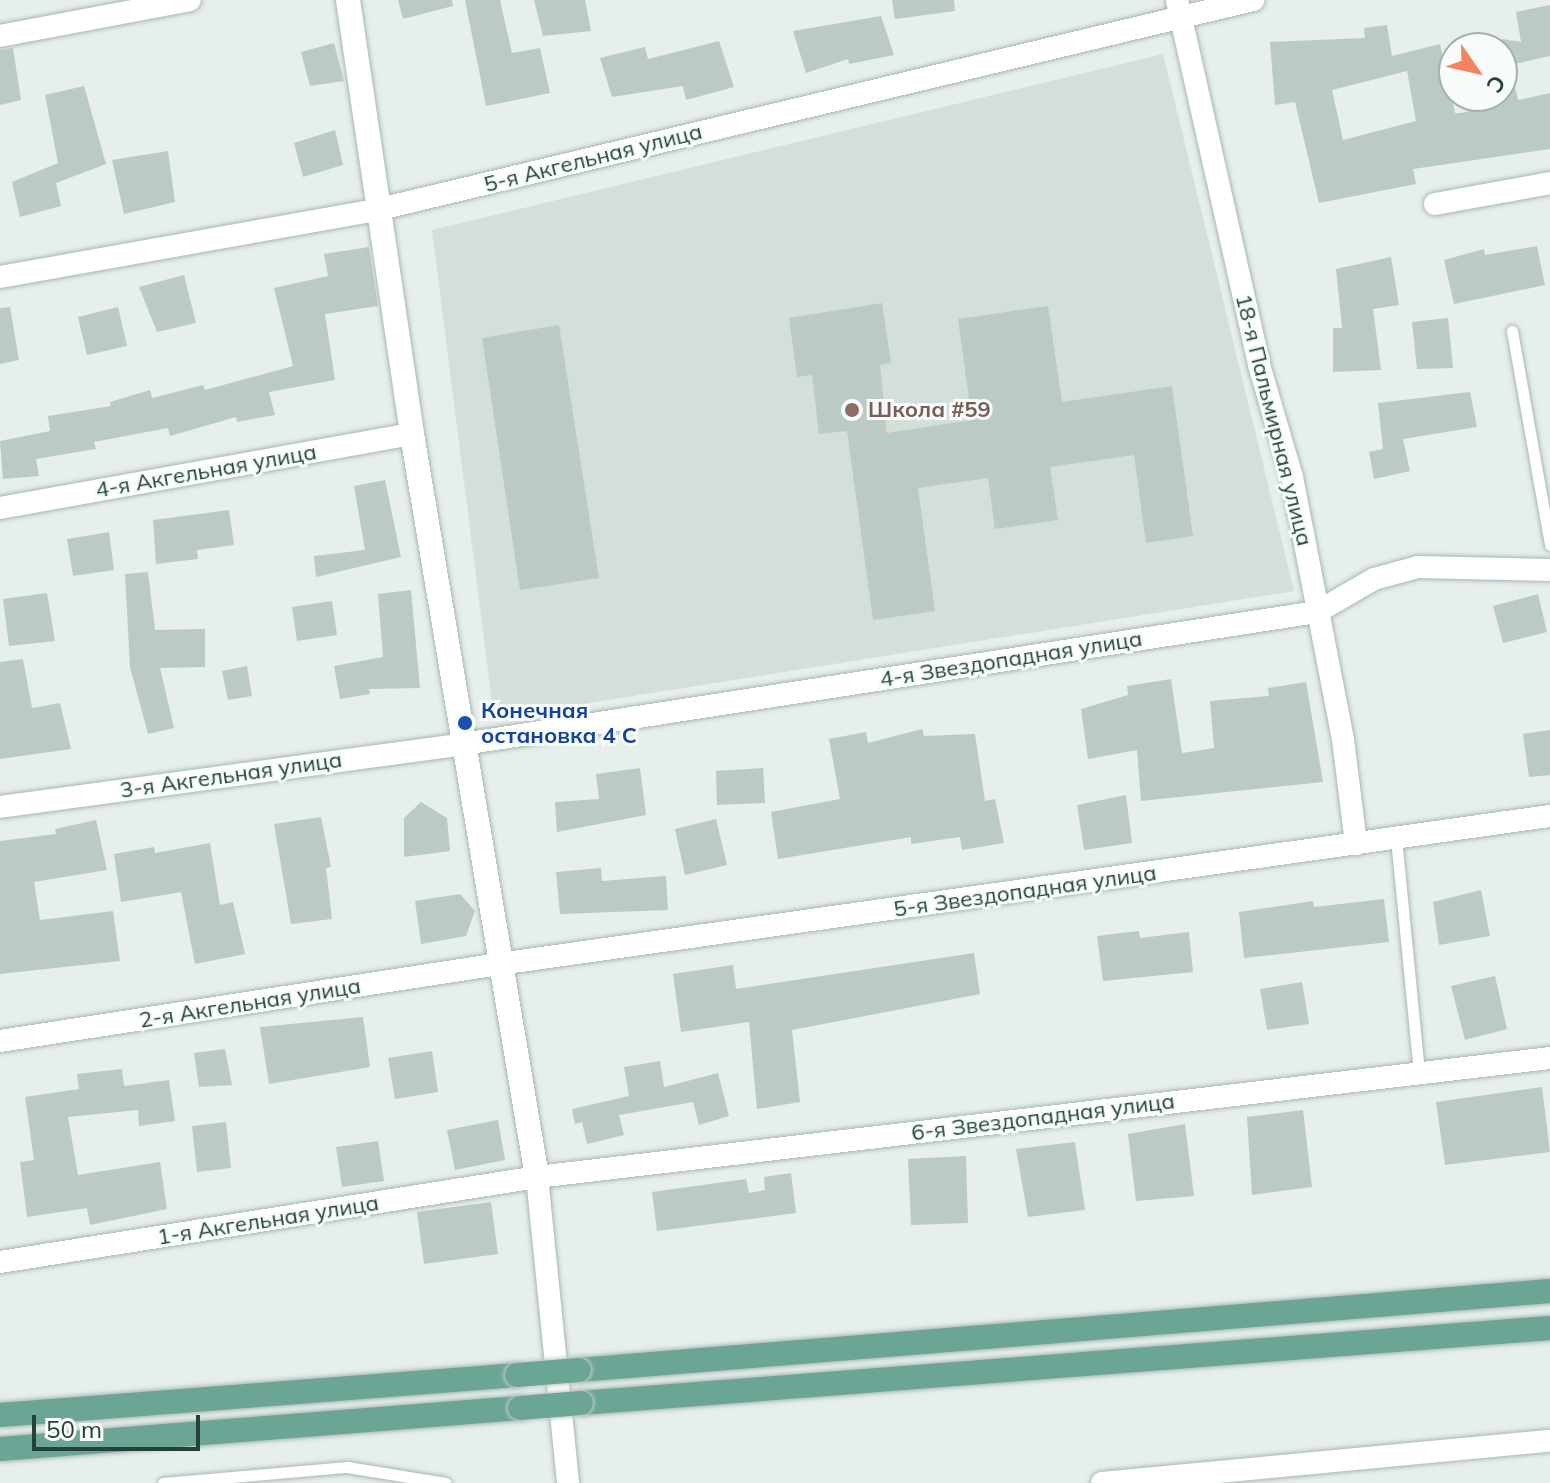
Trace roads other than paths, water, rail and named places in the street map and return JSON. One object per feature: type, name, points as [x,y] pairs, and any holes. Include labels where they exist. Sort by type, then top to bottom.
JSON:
[{"type":"main road","points":[[0,1415],[1550,1291]]},
{"type":"main road","points":[[0,1449],[1550,1328]]},
{"type":"street","points":[[0,36],[190,0]]},
{"type":"street","points":[[348,0],[412,434],[537,1177],[568,1483]]},
{"type":"street","name":"5-я Акгельная улица","points":[[0,277],[380,209],[1179,8],[1253,0]]},
{"type":"street","name":"18-я Пальмирная улица","points":[[1179,8],[1259,365],[1292,477],[1343,739],[1356,844]]},
{"type":"street","points":[[1435,204],[1550,183]]},
{"type":"street","name":"4-я Акгельная улица","points":[[0,508],[412,434]]},
{"type":"street","name":"4-я Звездопадная улица","points":[[463,744],[1317,612],[1374,579],[1418,567],[1550,570]]},
{"type":"street","name":"3-я Акгельная улица","points":[[0,807],[463,744]]},
{"type":"street","name":"5-я Звездопадная улица","points":[[499,964],[1550,816]]},
{"type":"street","name":"2-я Акгельная улица","points":[[0,1041],[499,964]]},
{"type":"street","name":"6-я Звездопадная улица","points":[[537,1177],[1550,1058]]},
{"type":"street","name":"1-я Акгельная улица","points":[[0,1262],[537,1177]]},
{"type":"street","points":[[1102,1483],[1550,1441]]},
{"type":"lane","points":[[1512,331],[1550,545]]},
{"type":"lane","points":[[1396,838],[1419,1072]]},
{"type":"lane","points":[[163,1483],[347,1467],[446,1483]]},
{"type":"place","name":"Школа #59","points":[[852,410]]},
{"type":"place","name":"Конечная остановка 4 С","points":[[465,723]]}]
